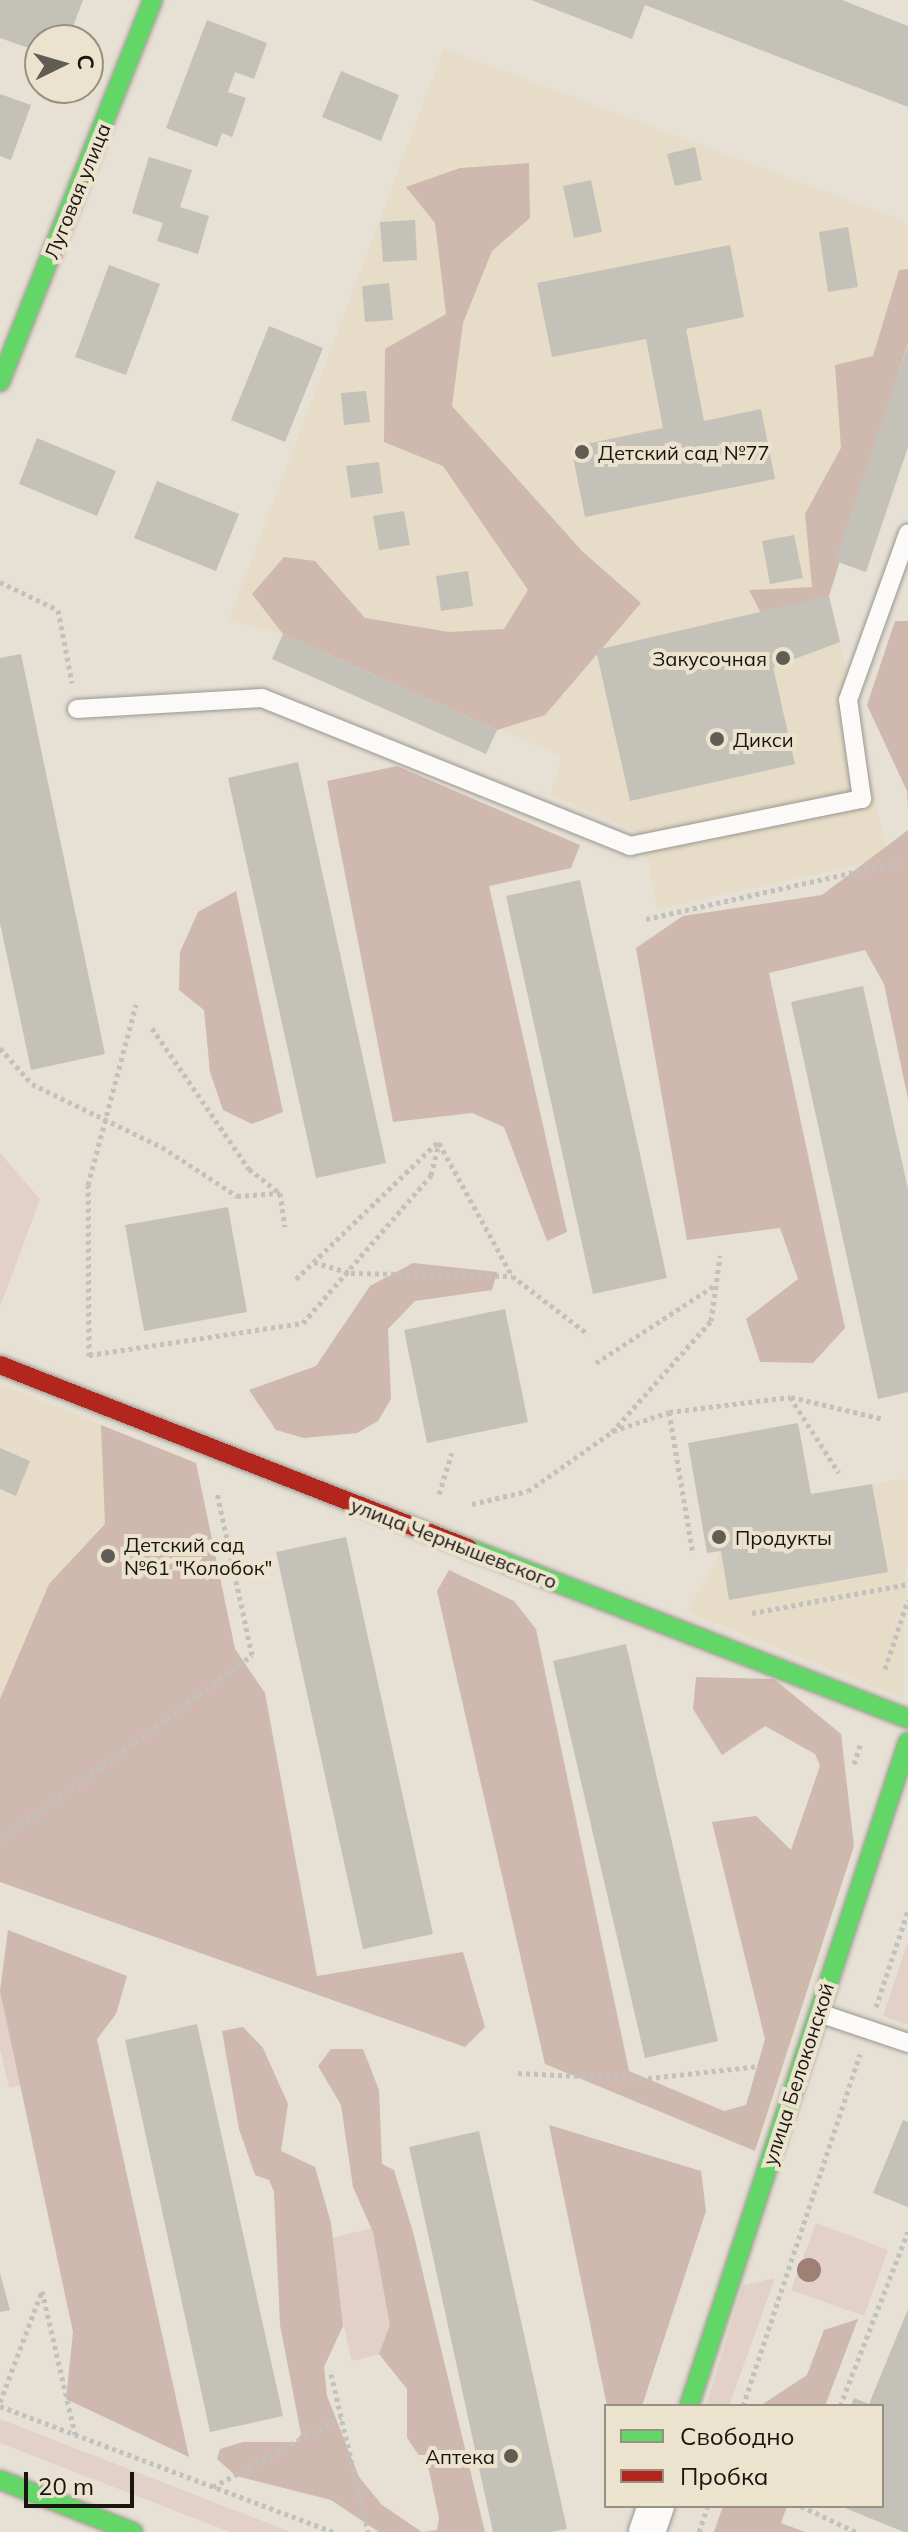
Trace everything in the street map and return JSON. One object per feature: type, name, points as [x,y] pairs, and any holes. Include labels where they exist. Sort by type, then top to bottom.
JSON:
[{"type":"street","name":"Луговая улица","points":[[1,378],[153,0]]},
{"type":"street","name":"улица Чернышевского","points":[[0,1365],[908,1719]]},
{"type":"street","name":"улица Белоконской","points":[[690,2404],[908,1742]]},
{"type":"street","points":[[0,2480],[133,2532]]},
{"type":"street","points":[[647,2532],[655,2508]]},
{"type":"lane","points":[[77,709],[262,698],[630,846],[862,799],[848,700],[908,533]]},
{"type":"lane","points":[[819,2013],[908,2043]]},
{"type":"path","points":[[0,582],[58,610],[77,709]]},
{"type":"path","points":[[646,919],[903,861]]},
{"type":"path","points":[[88,1400],[88,1185],[136,1004]]},
{"type":"path","points":[[152,1028],[249,1169],[280,1193],[285,1227]]},
{"type":"path","points":[[0,1048],[32,1084],[105,1119],[237,1196],[280,1193]]},
{"type":"path","points":[[89,1355],[303,1323],[351,1273],[431,1175],[439,1142]]},
{"type":"path","points":[[296,1279],[439,1142]]},
{"type":"path","points":[[439,1142],[512,1276],[588,1334]]},
{"type":"path","points":[[460,1506],[528,1491],[612,1432],[711,1321],[720,1256]]},
{"type":"path","points":[[314,1262],[351,1273],[512,1276]]},
{"type":"path","points":[[596,1363],[716,1284]]},
{"type":"path","points":[[612,1432],[669,1412],[790,1397],[883,1419]]},
{"type":"path","points":[[790,1397],[839,1473]]},
{"type":"path","points":[[669,1412],[693,1554]]},
{"type":"path","points":[[0,1841],[252,1655],[207,1446]]},
{"type":"path","points":[[397,1521],[432,1513],[452,1453]]},
{"type":"path","points":[[745,1614],[908,1584]]},
{"type":"path","points":[[872,1705],[908,1600]]},
{"type":"path","points":[[744,2404],[908,1911]]},
{"type":"path","points":[[518,2073],[640,2079],[764,2066]]},
{"type":"path","points":[[841,2404],[908,2232]]},
{"type":"path","points":[[75,2434],[42,2291],[0,2404],[75,2434],[213,2487],[334,2532]]},
{"type":"path","points":[[331,2374],[368,2532]]},
{"type":"path","points":[[213,2487],[341,2417]]},
{"type":"path","points":[[699,2532],[707,2508]]},
{"type":"path","points":[[805,2508],[856,2532]]},
{"type":"shaded area","name":"Детский сад №77","points":[[444,49],[908,223],[908,343],[829,596],[888,858],[658,909],[642,834],[551,795],[562,756],[283,634],[229,620]]},
{"type":"shaded area","points":[[529,163],[530,218],[492,251],[463,323],[452,406],[582,551],[641,603],[545,715],[497,730],[283,634],[252,594],[284,557],[315,561],[365,618],[449,632],[504,629],[528,590],[443,466],[384,442],[385,349],[446,314],[435,223],[406,187],[460,168]]},
{"type":"shaded area","points":[[908,269],[908,343],[829,596],[761,613],[749,590],[812,587],[805,514],[841,448],[835,365],[873,356],[899,270]]},
{"type":"shaded area","points":[[895,621],[908,621],[908,812],[907,791],[867,705]]},
{"type":"shaded area","points":[[397,766],[580,845],[571,868],[489,886],[567,1232],[547,1241],[504,1127],[472,1113],[393,1122],[327,781]]},
{"type":"shaded area","points":[[908,830],[908,1099],[884,984],[865,950],[769,973],[845,1328],[813,1363],[760,1362],[746,1319],[798,1279],[780,1228],[687,1240],[636,948],[683,916],[822,895]]},
{"type":"shaded area","points":[[236,891],[283,1112],[252,1124],[223,1110],[210,1072],[204,1010],[179,990],[180,952],[198,912]]},
{"type":"shaded area","points":[[0,1153],[40,1199],[0,1307]]},
{"type":"shaded area","points":[[413,1263],[497,1272],[492,1290],[415,1301],[388,1329],[391,1399],[378,1421],[357,1433],[304,1438],[276,1430],[249,1390],[316,1366],[370,1286]]},
{"type":"shaded area","name":"Детский сад №61 \"Колобок\"","points":[[0,1384],[196,1463],[0,1819]]},
{"type":"shaded area","points":[[101,1425],[196,1463],[235,1649],[265,1693],[317,1976],[463,1952],[485,2027],[465,2047],[0,1882],[0,1699],[49,1584],[105,1524]]},
{"type":"shaded area","points":[[908,1478],[903,1698],[688,1612],[721,1551],[811,1494]]},
{"type":"shaded area","points":[[449,1570],[514,1601],[536,1629],[629,2071],[724,2111],[746,2105],[765,2039],[712,1822],[756,1816],[791,1850],[820,1766],[815,1754],[765,1726],[722,1755],[693,1709],[696,1677],[774,1679],[841,1734],[854,1846],[755,2151],[545,2064],[437,1591]]},
{"type":"shaded area","points":[[8,1930],[127,1976],[116,2014],[97,2039],[189,2457],[66,2399],[73,2332],[0,1991]]},
{"type":"shaded area","points":[[908,1941],[908,2025],[883,2016]]},
{"type":"shaded area","points":[[0,1986],[56,2076],[9,2088],[0,2049]]},
{"type":"shaded area","points":[[243,2027],[263,2048],[288,2104],[281,2151],[315,2167],[331,2223],[343,2326],[324,2367],[327,2396],[359,2477],[382,2505],[422,2532],[379,2532],[331,2500],[236,2476],[217,2459],[220,2449],[243,2442],[296,2442],[301,2434],[280,2325],[274,2192],[269,2180],[255,2175],[239,2129],[222,2031]]},
{"type":"shaded area","points":[[331,2049],[363,2049],[379,2090],[382,2164],[394,2170],[413,2232],[485,2532],[423,2532],[437,2530],[439,2518],[429,2470],[407,2438],[407,2389],[379,2354],[390,2325],[373,2232],[353,2187],[341,2105],[318,2066]]},
{"type":"shaded area","points":[[549,2125],[701,2171],[706,2211],[643,2404],[607,2404]]},
{"type":"shaded area","points":[[816,2223],[888,2250],[864,2316],[791,2290]]},
{"type":"shaded area","points":[[381,2226],[410,2347],[352,2361],[323,2240]]},
{"type":"shaded area","points":[[775,2278],[730,2404],[707,2404],[743,2285]]},
{"type":"shaded area","points":[[858,2319],[826,2404],[763,2404],[807,2375],[824,2330]]},
{"type":"shaded area","points":[[0,2419],[291,2532],[230,2532],[0,2443]]},
{"type":"shaded area","points":[[722,2508],[786,2508],[781,2523],[805,2532],[714,2532]]},
{"type":"building","points":[[0,0],[83,0],[74,24],[24,24],[24,46],[0,38]]},
{"type":"building","points":[[531,0],[842,0],[908,26],[908,107],[645,5],[632,39]]},
{"type":"building","points":[[207,20],[267,43],[254,79],[235,72],[228,92],[246,98],[232,137],[222,133],[217,147],[166,128]]},
{"type":"building","points":[[341,71],[399,95],[381,141],[322,117]]},
{"type":"building","points":[[0,94],[31,105],[11,160],[0,156]]},
{"type":"building","points":[[695,147],[702,180],[675,186],[667,154]]},
{"type":"building","points":[[149,157],[192,170],[180,207],[209,216],[198,254],[157,241],[163,223],[132,213]]},
{"type":"building","points":[[591,180],[602,232],[574,238],[563,186]]},
{"type":"building","points":[[415,220],[417,260],[383,262],[380,222]]},
{"type":"building","points":[[848,227],[858,287],[828,292],[819,232]]},
{"type":"building","points":[[730,245],[744,317],[686,329],[704,421],[761,409],[775,479],[585,517],[571,447],[663,428],[646,339],[552,357],[537,283]]},
{"type":"building","points":[[109,265],[160,284],[126,375],[75,357]]},
{"type":"building","points":[[389,283],[393,320],[365,322],[362,286]]},
{"type":"building","points":[[269,326],[323,348],[285,442],[231,420]]},
{"type":"building","points":[[908,345],[908,447],[866,572],[835,561]]},
{"type":"building","points":[[366,391],[370,422],[344,425],[341,393]]},
{"type":"building","points":[[37,438],[116,471],[97,516],[19,484]]},
{"type":"building","points":[[379,462],[383,493],[351,498],[346,466]]},
{"type":"building","points":[[157,481],[239,514],[216,571],[134,538]]},
{"type":"building","points":[[404,511],[410,545],[379,550],[373,516]]},
{"type":"building","points":[[794,535],[803,578],[770,584],[762,541]]},
{"type":"building","points":[[468,571],[473,606],[441,611],[436,576]]},
{"type":"building","points":[[829,596],[840,642],[773,667],[795,764],[630,801],[596,650]]},
{"type":"building","points":[[283,634],[497,730],[486,754],[272,659]]},
{"type":"building","points":[[21,654],[105,1054],[31,1070],[0,923],[0,658]]},
{"type":"building","points":[[298,762],[386,1163],[316,1178],[228,778]]},
{"type":"building","points":[[580,880],[667,1278],[593,1294],[506,896]]},
{"type":"building","points":[[863,986],[908,1189],[908,1392],[878,1399],[791,1002]]},
{"type":"building","points":[[228,1207],[247,1312],[144,1331],[125,1225]]},
{"type":"building","points":[[505,1309],[528,1422],[427,1443],[404,1330]]},
{"type":"building","points":[[798,1423],[811,1494],[872,1484],[888,1572],[729,1600],[721,1551],[707,1553],[688,1443]]},
{"type":"building","points":[[0,1448],[30,1461],[16,1496],[0,1489]]},
{"type":"building","points":[[346,1537],[433,1934],[363,1949],[276,1552]]},
{"type":"building","points":[[626,1644],[718,2041],[645,2058],[553,1661]]},
{"type":"building","points":[[197,2024],[283,2416],[210,2432],[125,2040]]},
{"type":"building","points":[[903,2120],[908,2122],[908,2207],[873,2193]]},
{"type":"building","points":[[479,2131],[567,2529],[493,2532],[409,2147]]},
{"type":"building","points":[[0,2273],[10,2310],[0,2312]]},
{"type":"building","points":[[908,2309],[908,2532],[845,2508],[884,2508],[884,2404],[869,2404]]},
{"type":"building","points":[[854,2398],[869,2404],[852,2404]]},
{"type":"traffic: fast","points":[[0,382],[153,0]]},
{"type":"traffic: fast","points":[[468,1548],[908,1719]]},
{"type":"traffic: fast","points":[[690,2404],[908,1742]]},
{"type":"traffic: fast","points":[[0,2480],[133,2532]]},
{"type":"traffic: jam","points":[[0,1365],[468,1548]]},
{"type":"place","name":"Детский сад №77","points":[[582,452]]},
{"type":"place","name":"Закусочная","points":[[783,658]]},
{"type":"place","name":"Дикси","points":[[717,739]]},
{"type":"place","name":"Продукты","points":[[719,1537]]},
{"type":"place","name":"Детский сад №61 \"Колобок\"","points":[[108,1556]]},
{"type":"place","name":"Аптека","points":[[511,2456]]}]
